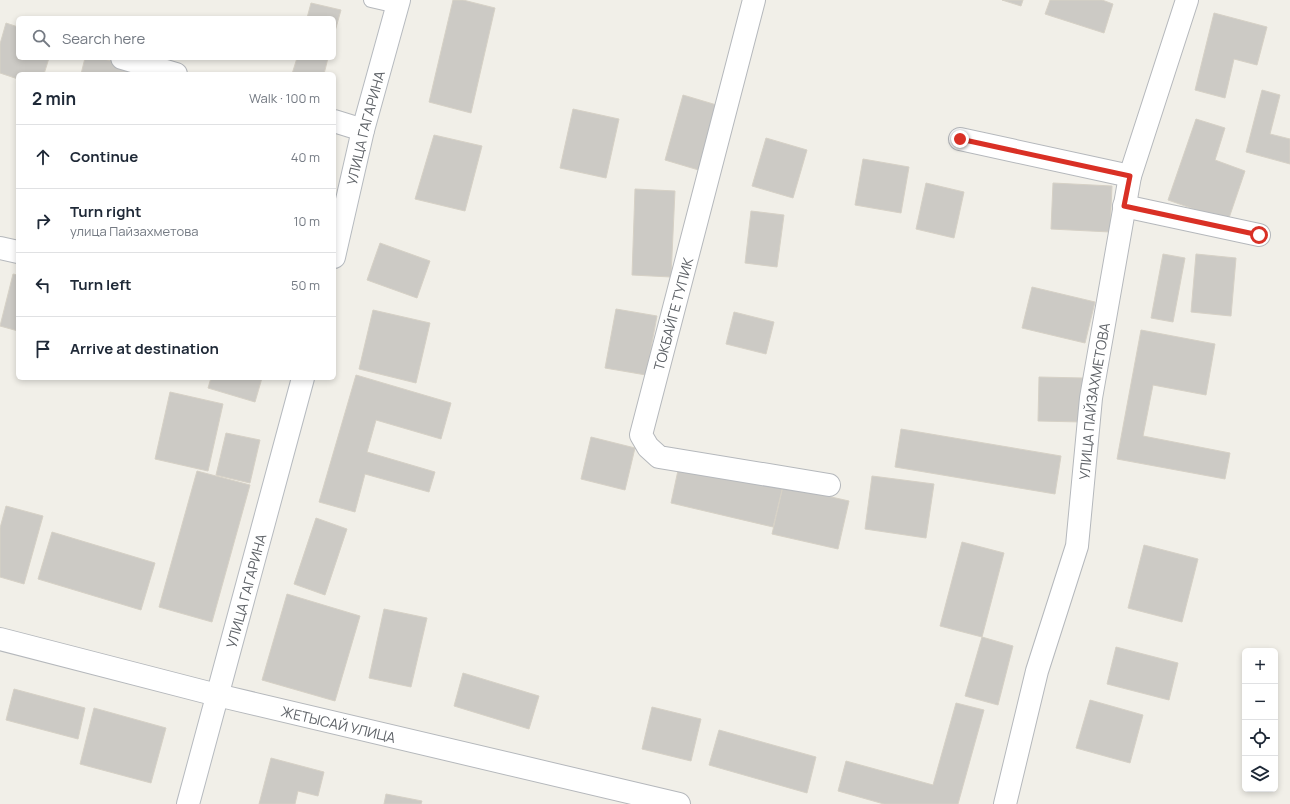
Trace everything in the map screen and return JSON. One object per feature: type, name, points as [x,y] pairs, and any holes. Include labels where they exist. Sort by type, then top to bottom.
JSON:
[{"type":"street","name":"ТОКБАЙГЕ ТУПИК","points":[[754,0],[642,435],[648,447],[659,457],[829,485]]},
{"type":"street","name":"УЛИЦА ПАЙЗАХМЕТОВА","points":[[1005,804],[1037,671],[1077,546],[1091,398],[1130,176],[1187,0]]},
{"type":"street","name":"УЛИЦА ГАГАРИНА","points":[[336,248],[363,130],[398,3]]},
{"type":"street","points":[[129,60],[169,72]]},
{"type":"street","points":[[336,122],[363,130]]},
{"type":"street","points":[[960,139],[1130,176]]},
{"type":"street","points":[[1124,206],[1259,235]]},
{"type":"street","points":[[0,248],[16,252]]},
{"type":"street","name":"УЛИЦА ГАГАРИНА","points":[[188,804],[302,380]]},
{"type":"street","name":"ЖЕТЫСАЙ УЛИЦА","points":[[0,639],[217,694],[679,804]]},
{"type":"lane","points":[[371,0],[398,3]]},
{"type":"building","points":[[453,0],[463,0],[495,8],[471,113],[429,102]]},
{"type":"building","points":[[1002,0],[1023,0],[1021,6]]},
{"type":"building","points":[[1050,0],[1102,0],[1113,4],[1104,33],[1045,14]]},
{"type":"building","points":[[311,3],[341,10],[336,28],[336,16],[308,16]]},
{"type":"building","points":[[1214,13],[1267,27],[1257,65],[1234,59],[1225,98],[1195,90]]},
{"type":"building","points":[[6,23],[16,26],[16,60],[48,60],[45,72],[16,72],[16,78],[0,73],[0,44]]},
{"type":"building","points":[[84,60],[107,60],[139,70],[138,72],[82,72]]},
{"type":"building","points":[[296,60],[328,60],[324,72],[293,72]]},
{"type":"building","points":[[1262,90],[1280,95],[1270,134],[1290,139],[1290,164],[1246,152]]},
{"type":"building","points":[[683,95],[720,106],[702,171],[665,160]]},
{"type":"building","points":[[573,109],[619,119],[606,178],[560,168]]},
{"type":"building","points":[[1196,119],[1225,128],[1215,160],[1245,171],[1228,221],[1168,200]]},
{"type":"building","points":[[434,135],[482,146],[465,211],[415,199]]},
{"type":"building","points":[[766,138],[807,150],[793,198],[752,186]]},
{"type":"building","points":[[863,159],[909,167],[901,213],[855,205]]},
{"type":"building","points":[[926,183],[964,192],[954,238],[916,229]]},
{"type":"building","points":[[1053,183],[1112,186],[1110,232],[1051,229]]},
{"type":"building","points":[[635,189],[675,191],[671,277],[632,275]]},
{"type":"building","points":[[751,211],[784,215],[777,267],[745,263]]},
{"type":"building","points":[[380,243],[430,261],[417,298],[367,280]]},
{"type":"building","points":[[1163,254],[1185,258],[1173,322],[1151,318]]},
{"type":"building","points":[[1196,254],[1236,258],[1231,316],[1191,312]]},
{"type":"building","points":[[13,274],[16,275],[16,330],[0,326]]},
{"type":"building","points":[[1032,287],[1095,302],[1085,343],[1022,328]]},
{"type":"building","points":[[616,309],[657,316],[646,375],[605,368]]},
{"type":"building","points":[[373,310],[430,323],[416,383],[359,369]]},
{"type":"building","points":[[734,312],[774,322],[766,354],[726,344]]},
{"type":"building","points":[[1141,330],[1215,344],[1206,395],[1153,385],[1143,436],[1230,453],[1225,479],[1117,459]]},
{"type":"building","points":[[356,375],[451,403],[441,439],[376,420],[367,452],[435,472],[429,492],[365,474],[355,512],[319,502]]},
{"type":"building","points":[[1039,377],[1083,378],[1082,422],[1038,421]]},
{"type":"building","points":[[210,380],[261,380],[255,402],[208,388]]},
{"type":"building","points":[[170,392],[223,404],[208,471],[155,459]]},
{"type":"building","points":[[901,429],[1061,456],[1055,494],[895,467]]},
{"type":"building","points":[[226,433],[260,440],[250,483],[216,475]]},
{"type":"building","points":[[591,437],[635,448],[625,490],[581,479]]},
{"type":"building","points":[[680,461],[783,486],[773,527],[671,503]]},
{"type":"building","points":[[197,471],[250,485],[212,622],[159,607]]},
{"type":"building","points":[[872,476],[934,484],[926,538],[865,529]]},
{"type":"building","points":[[783,486],[849,501],[838,549],[772,534]]},
{"type":"building","points":[[6,506],[43,516],[24,584],[0,577],[0,528]]},
{"type":"building","points":[[316,518],[347,529],[325,595],[294,584]]},
{"type":"building","points":[[52,532],[155,563],[141,610],[38,579]]},
{"type":"building","points":[[962,542],[1004,553],[982,637],[940,626]]},
{"type":"building","points":[[1144,545],[1198,559],[1182,622],[1128,608]]},
{"type":"building","points":[[287,594],[360,616],[335,701],[262,680]]},
{"type":"building","points":[[384,609],[427,618],[411,687],[369,678]]},
{"type":"building","points":[[982,637],[1013,646],[998,705],[965,696]]},
{"type":"building","points":[[1116,647],[1178,663],[1169,700],[1107,684]]},
{"type":"building","points":[[463,673],[539,696],[529,729],[454,706]]},
{"type":"building","points":[[14,689],[85,708],[78,739],[6,720]]},
{"type":"building","points":[[1090,700],[1143,715],[1130,763],[1076,748]]},
{"type":"building","points":[[956,703],[984,710],[958,804],[884,804],[838,791],[846,761],[933,785]]},
{"type":"building","points":[[652,707],[701,719],[691,761],[642,749]]},
{"type":"building","points":[[94,708],[166,728],[151,783],[80,764]]},
{"type":"building","points":[[719,730],[816,757],[807,793],[709,765]]},
{"type":"building","points":[[271,758],[324,772],[318,796],[298,791],[295,804],[259,804]]},
{"type":"building","points":[[386,794],[422,801],[421,804],[384,804]]},
{"type":"route","points":[[960,139],[1130,176],[1124,206],[1259,235]]}]
